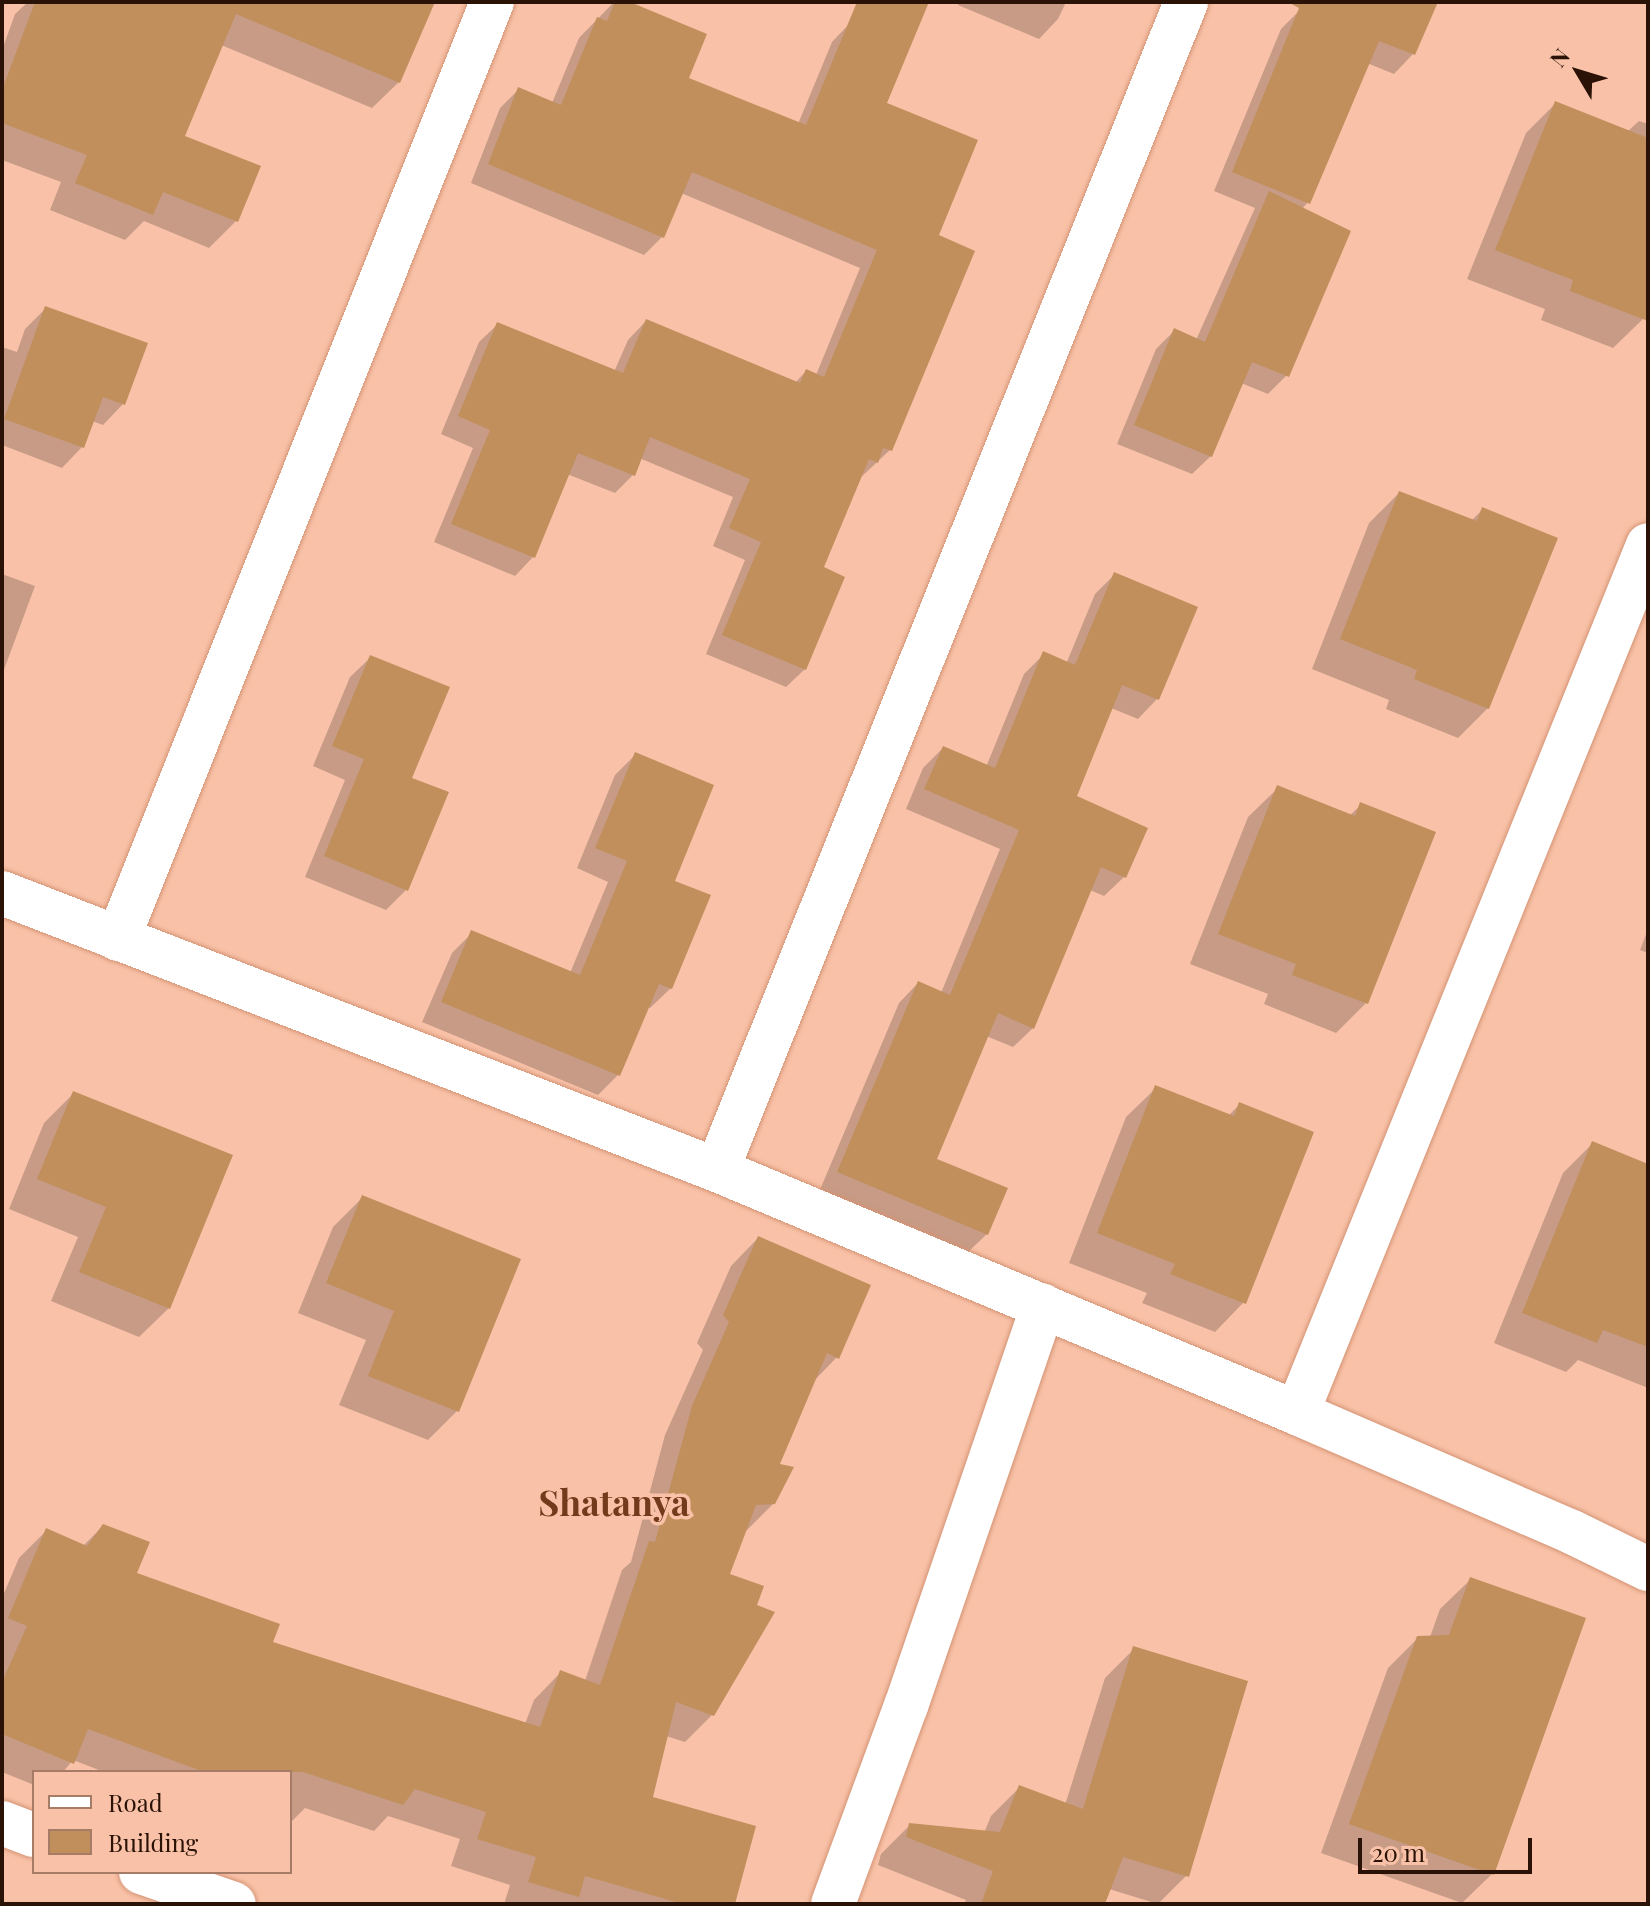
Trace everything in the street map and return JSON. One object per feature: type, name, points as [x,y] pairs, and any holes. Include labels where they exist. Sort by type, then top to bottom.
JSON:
[{"type":"street","points":[[118,939],[492,2]]},
{"type":"street","points":[[717,1170],[1186,2]]},
{"type":"street","points":[[1297,1413],[1648,545]]},
{"type":"street","points":[[2,893],[717,1170],[1297,1413],[1572,1532],[1648,1569]]},
{"type":"street","points":[[833,1904],[911,1691],[1043,1306]]},
{"type":"street","points":[[2,1823],[32,1834]]},
{"type":"street","points":[[146,1874],[206,1900]]},
{"type":"building","points":[[35,2],[435,2],[400,83],[236,14],[185,136],[261,166],[238,222],[163,192],[153,215],[75,183],[87,155],[2,123],[2,90]]},
{"type":"building","points":[[615,2],[630,2],[707,34],[689,78],[806,125],[857,2],[929,2],[887,103],[978,140],[939,235],[975,251],[892,451],[883,448],[878,463],[869,459],[824,567],[845,577],[806,670],[722,635],[761,542],[729,528],[750,479],[650,437],[635,476],[578,453],[535,558],[451,524],[490,430],[458,416],[497,322],[623,373],[646,319],[800,383],[806,369],[824,377],[877,250],[692,172],[664,238],[488,164],[518,87],[561,105],[597,17],[607,21]]},
{"type":"building","points":[[1288,2],[1438,2],[1415,55],[1379,41],[1310,204],[1232,172],[1299,8]]},
{"type":"building","points":[[1555,101],[1648,138],[1648,321],[1570,291],[1573,280],[1495,250]]},
{"type":"building","points":[[1269,191],[1351,231],[1289,377],[1252,362],[1212,457],[1134,425],[1174,328],[1205,342]]},
{"type":"building","points":[[45,306],[148,343],[125,405],[103,397],[84,448],[4,419]]},
{"type":"building","points":[[1399,491],[1477,521],[1482,507],[1558,538],[1489,709],[1414,679],[1417,670],[1340,639]]},
{"type":"building","points":[[1114,572],[1198,607],[1159,700],[1122,685],[1077,796],[1148,828],[1126,878],[1101,867],[1034,1029],[998,1013],[937,1159],[1008,1188],[988,1235],[837,1172],[918,981],[950,995],[1019,830],[924,789],[943,746],[995,768],[1043,651],[1075,665]]},
{"type":"building","points":[[370,655],[450,687],[412,778],[449,792],[408,891],[324,856],[364,759],[332,746]]},
{"type":"building","points":[[635,752],[714,785],[675,881],[711,895],[672,989],[659,984],[620,1076],[441,1002],[471,930],[580,975],[627,861],[595,848]]},
{"type":"building","points":[[1277,785],[1355,816],[1360,802],[1436,832],[1368,1004],[1292,975],[1296,964],[1218,934]]},
{"type":"building","points":[[1155,1085],[1234,1116],[1239,1102],[1314,1132],[1246,1304],[1170,1274],[1175,1264],[1097,1233]]},
{"type":"building","points":[[73,1091],[233,1155],[170,1309],[79,1272],[106,1207],[37,1179]]},
{"type":"building","points":[[1592,1141],[1648,1164],[1648,1347],[1603,1330],[1597,1343],[1522,1313]]},
{"type":"building","points":[[362,1195],[521,1259],[459,1412],[368,1376],[394,1311],[326,1283]]},
{"type":"building","points":[[758,1236],[871,1285],[839,1359],[827,1353],[780,1464],[794,1467],[775,1504],[756,1505],[730,1574],[764,1586],[757,1605],[775,1612],[714,1716],[676,1702],[653,1797],[756,1826],[735,1904],[683,1904],[585,1876],[579,1897],[528,1882],[536,1857],[477,1839],[486,1812],[415,1789],[403,1805],[292,1770],[199,1770],[88,1729],[74,1764],[2,1734],[2,1682],[27,1626],[8,1618],[46,1528],[87,1546],[103,1524],[150,1542],[137,1573],[280,1624],[273,1642],[540,1727],[560,1670],[600,1685],[649,1541],[655,1542],[692,1406],[729,1322],[723,1315]]},
{"type":"building","points":[[1470,1577],[1586,1618],[1494,1875],[1349,1824],[1417,1636],[1449,1635]]},
{"type":"building","points":[[1133,1646],[1248,1681],[1189,1877],[1123,1857],[1105,1904],[981,1904],[993,1871],[906,1837],[909,1823],[1000,1832],[1019,1785],[1083,1809]]},
{"type":"district","name":"Shatanya","points":[[614,1502]]}]
